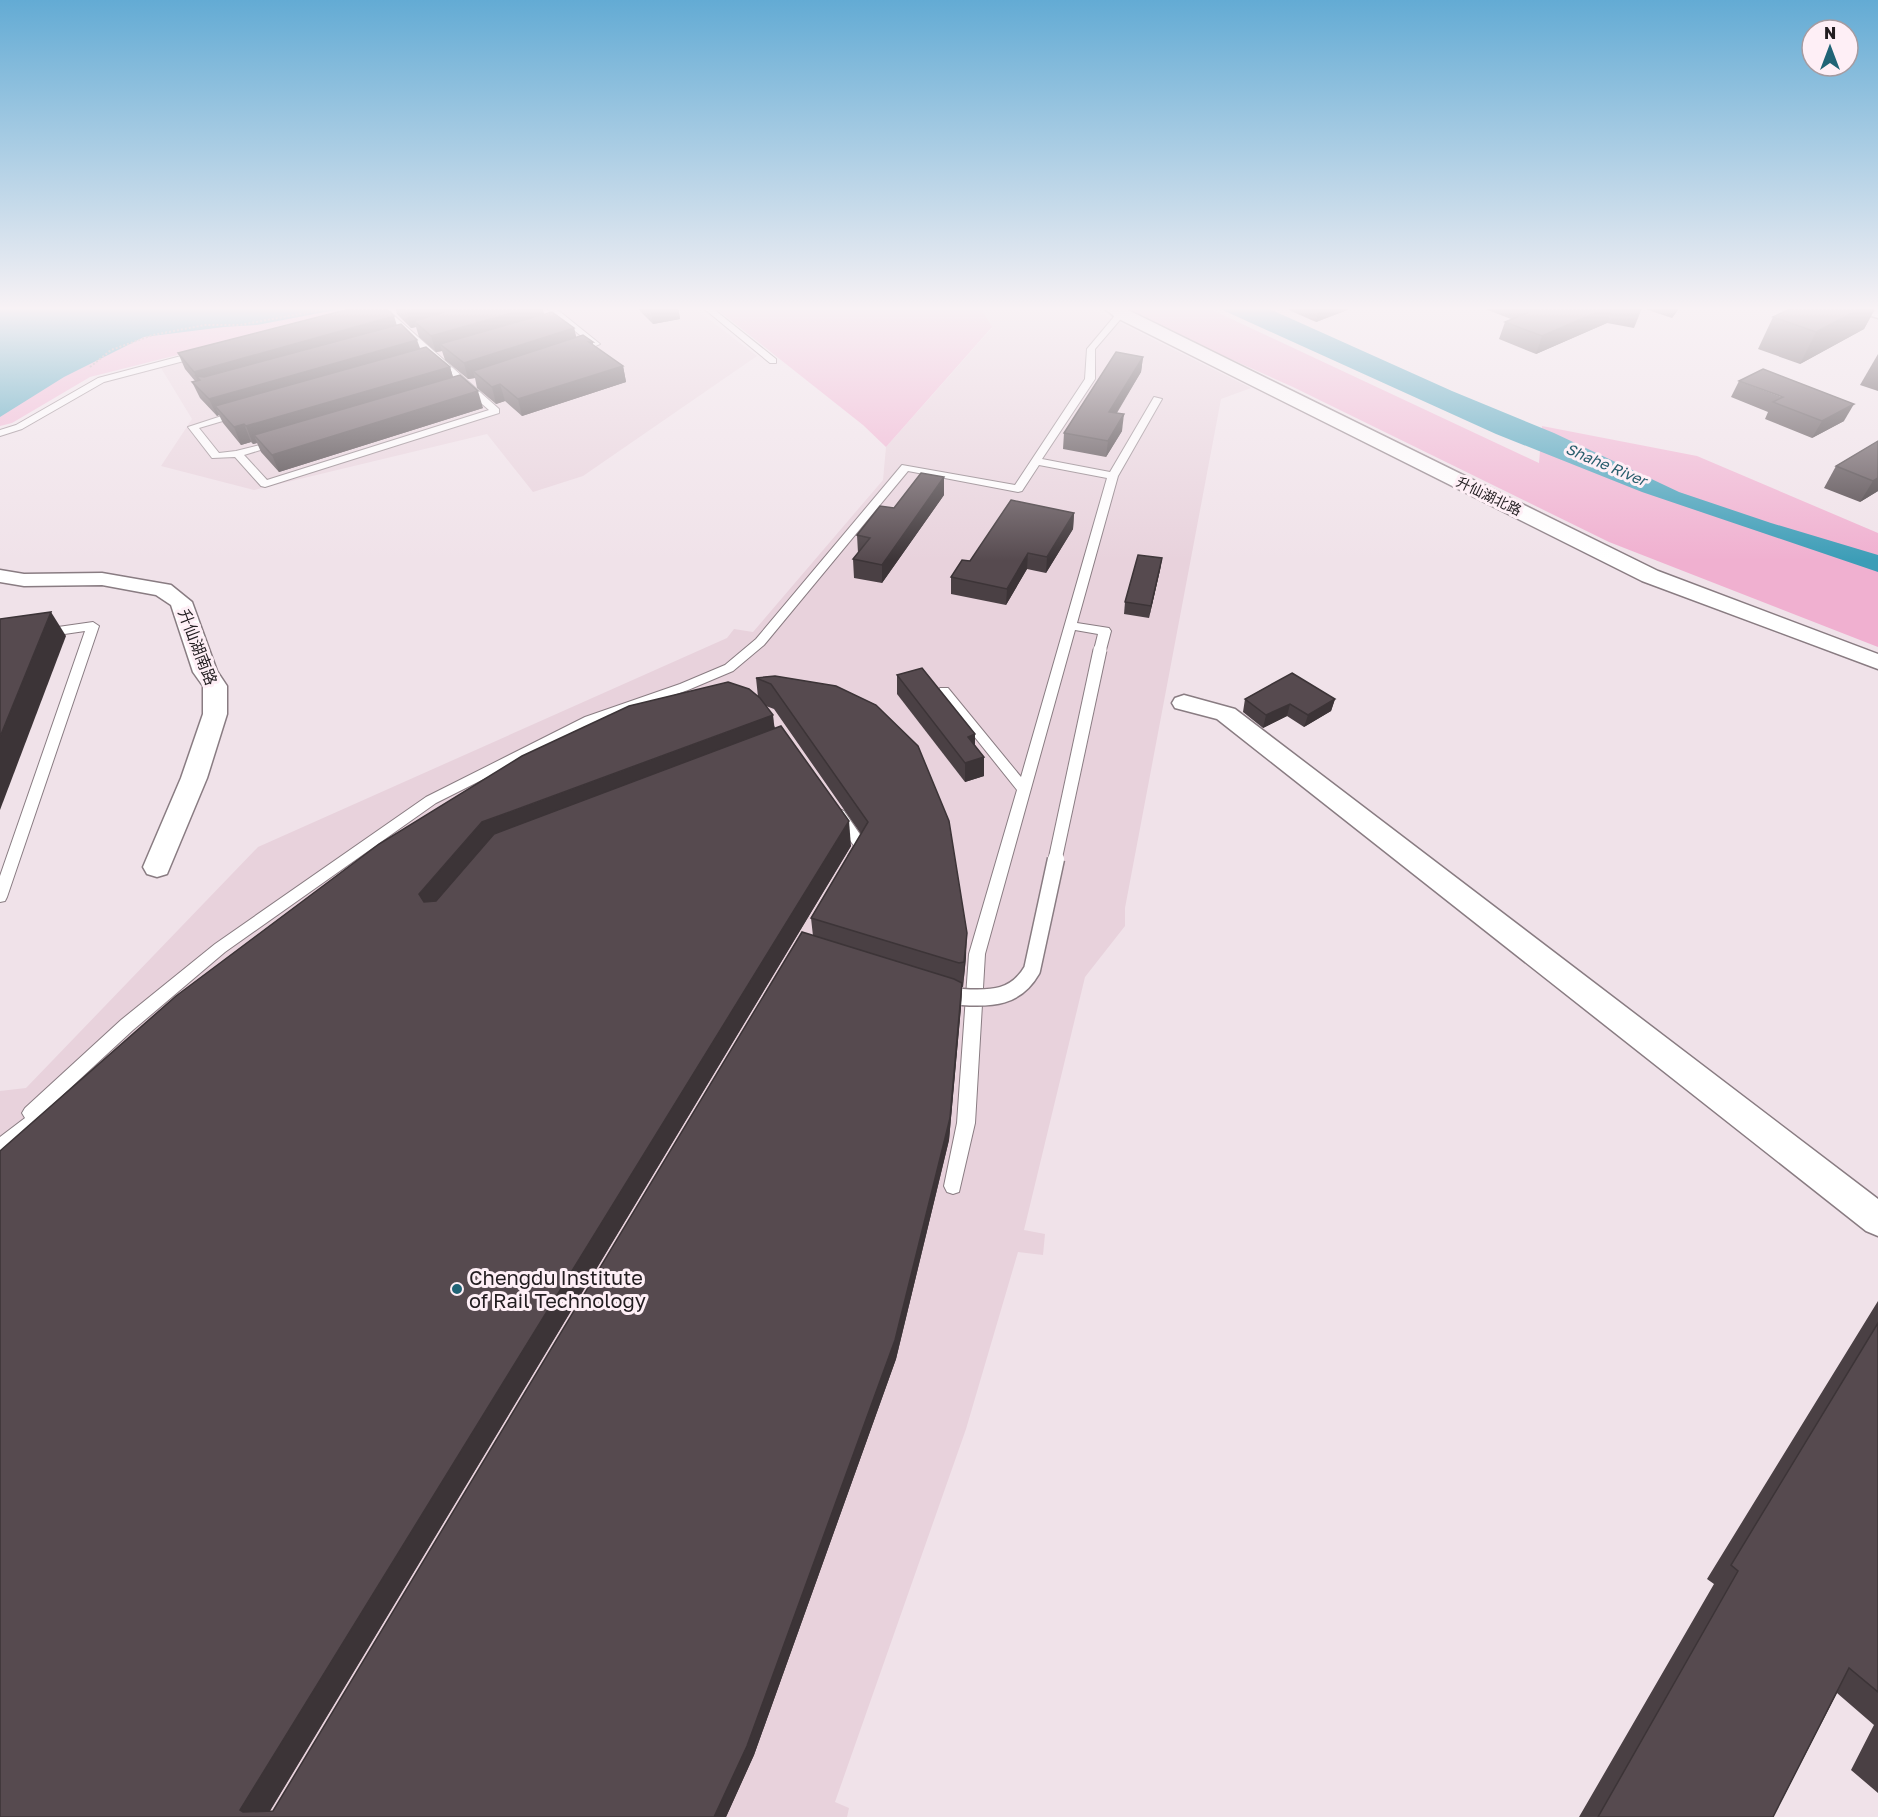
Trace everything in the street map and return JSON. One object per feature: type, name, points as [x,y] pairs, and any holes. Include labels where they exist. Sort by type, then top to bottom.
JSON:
[{"type":"street","name":"升仙湖北路","points":[[1279,392],[1650,576],[1878,662]]},
{"type":"street","name":"升仙湖南路","points":[[0,576],[24,580],[102,579],[163,590],[181,602],[204,672],[215,686],[215,714],[194,778],[157,867]]},
{"type":"street","points":[[1184,703],[1226,714],[1878,1220]]},
{"type":"lane","points":[[0,433],[19,428],[81,392]]},
{"type":"lane","points":[[237,454],[265,484],[496,411],[473,392]]},
{"type":"lane","points":[[0,1141],[127,1025],[220,948],[431,801],[478,774],[590,720],[684,687],[729,668],[760,642],[906,467],[1017,489],[1082,392]]},
{"type":"lane","points":[[953,1186],[966,1124],[977,954],[1113,476],[1157,399]]},
{"type":"lane","points":[[250,410],[193,427],[216,456],[237,454],[283,440]]},
{"type":"lane","points":[[1036,461],[1113,476]]},
{"type":"lane","points":[[0,897],[93,626],[35,634]]},
{"type":"lane","points":[[951,995],[989,999],[1006,996],[1028,980],[1032,970],[1105,632],[1071,626]]},
{"type":"lane","points":[[944,691],[1024,790]]},
{"type":"lane","points":[[827,797],[861,846],[843,876]]},
{"type":"lane","points":[[0,1147],[111,1062]]},
{"type":"shaded area","points":[[0,392],[65,392],[12,423],[0,426]]},
{"type":"shaded area","points":[[175,392],[705,392],[583,476],[533,492],[487,434],[254,490],[161,466],[192,419]]},
{"type":"shaded area","points":[[821,392],[935,392],[886,447],[863,425]]},
{"type":"shaded area","name":"Chengdu Institute of Rail Technology","points":[[935,392],[1241,392],[1221,399],[1125,908],[1125,926],[1085,977],[1024,1230],[1045,1234],[1043,1255],[1018,1252],[966,1429],[835,1802],[849,1808],[847,1817],[0,1817],[0,1091],[26,1088],[258,847],[727,638],[734,629],[753,632],[883,480],[886,447]]},
{"type":"shaded area","points":[[1303,392],[1387,392],[1539,463],[1542,426],[1697,456],[1878,533],[1878,647],[1609,542]]},
{"type":"water","points":[[0,392],[40,392],[0,417]]},
{"type":"water","name":"Shahe River","points":[[1403,392],[1454,392],[1554,433],[1679,492],[1878,555],[1878,572],[1642,492],[1496,434]]},
{"type":"building","points":[[202,392],[234,392],[209,399]]},
{"type":"building","points":[[266,392],[364,392],[246,426],[244,424],[234,427],[215,406]]},
{"type":"building","points":[[402,392],[475,392],[272,455],[254,435]]},
{"type":"building","points":[[509,392],[541,392],[518,399]]},
{"type":"building","points":[[1090,392],[1121,392],[1109,412],[1124,414],[1108,441],[1064,433]]},
{"type":"building","points":[[1769,392],[1822,392],[1854,404],[1822,421],[1773,402],[1783,397]]},
{"type":"building","points":[[1878,441],[1878,478],[1873,481],[1836,466]]},
{"type":"building","points":[[921,473],[944,477],[882,565],[853,559],[870,538],[857,535],[880,506],[894,508]]},
{"type":"building","points":[[1011,500],[1074,513],[1047,557],[1028,553],[1007,589],[951,577],[962,560],[970,561]]},
{"type":"building","points":[[1138,555],[1162,558],[1151,606],[1125,602]]},
{"type":"building","points":[[51,612],[0,737],[0,619]]},
{"type":"building","points":[[922,668],[975,734],[968,737],[984,757],[965,763],[897,675]]},
{"type":"building","points":[[1292,673],[1335,699],[1308,715],[1290,704],[1266,715],[1245,699]]},
{"type":"building","points":[[775,676],[836,686],[876,705],[918,746],[949,821],[967,933],[964,962],[959,963],[811,918],[868,822],[771,684],[756,678]]},
{"type":"building","name":"Chengdu Institute of Rail Technology","points":[[728,682],[749,689],[760,698],[773,715],[482,822],[419,894],[424,902],[436,901],[494,834],[781,726],[849,821],[240,1810],[243,1812],[273,1811],[802,932],[962,983],[950,1118],[895,1340],[747,1746],[714,1817],[0,1817],[0,1151],[176,996],[379,844],[522,756],[629,706]]},
{"type":"building","points":[[1878,1323],[1878,1692],[1849,1668],[1773,1817],[1598,1817],[1738,1571],[1731,1565]]},
{"type":"place","name":"Chengdu Institute of Rail Technology","points":[[457,1289]]}]
